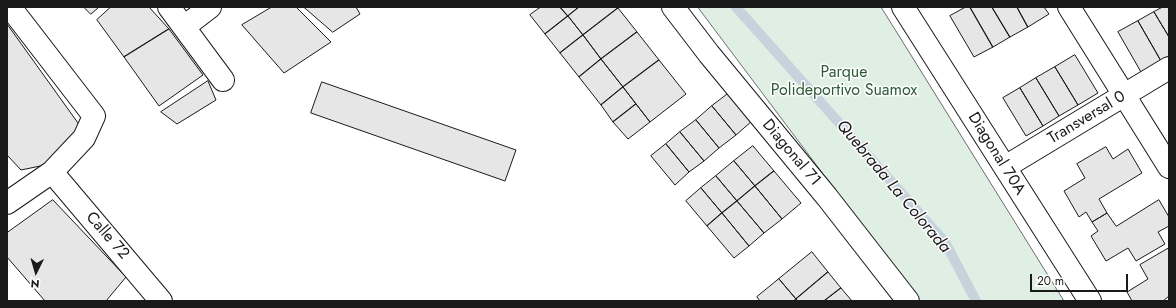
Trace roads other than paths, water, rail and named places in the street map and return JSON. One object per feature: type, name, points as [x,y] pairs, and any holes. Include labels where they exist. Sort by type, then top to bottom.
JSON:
[{"type":"street","points":[[7,203],[52,172],[84,138],[94,116],[10,7]]},
{"type":"street","points":[[168,7],[224,80]]},
{"type":"street","points":[[184,27],[210,7]]},
{"type":"street","name":"Diagonal 71","points":[[673,7],[709,54],[827,197],[908,301]]},
{"type":"street","points":[[1069,7],[1169,167]]},
{"type":"street","name":"Diagonal 70A","points":[[905,8],[1090,301]]},
{"type":"street","name":"Transversal 0","points":[[1005,167],[1169,68]]},
{"type":"street","name":"Calle 72","points":[[52,172],[161,301]]},
{"type":"waterway","name":"Quebrada La Colorada","points":[[736,7],[945,242],[976,301]]},
{"type":"park label","name":"Parque Polideportivo Suamox","points":[[844,82]]}]
